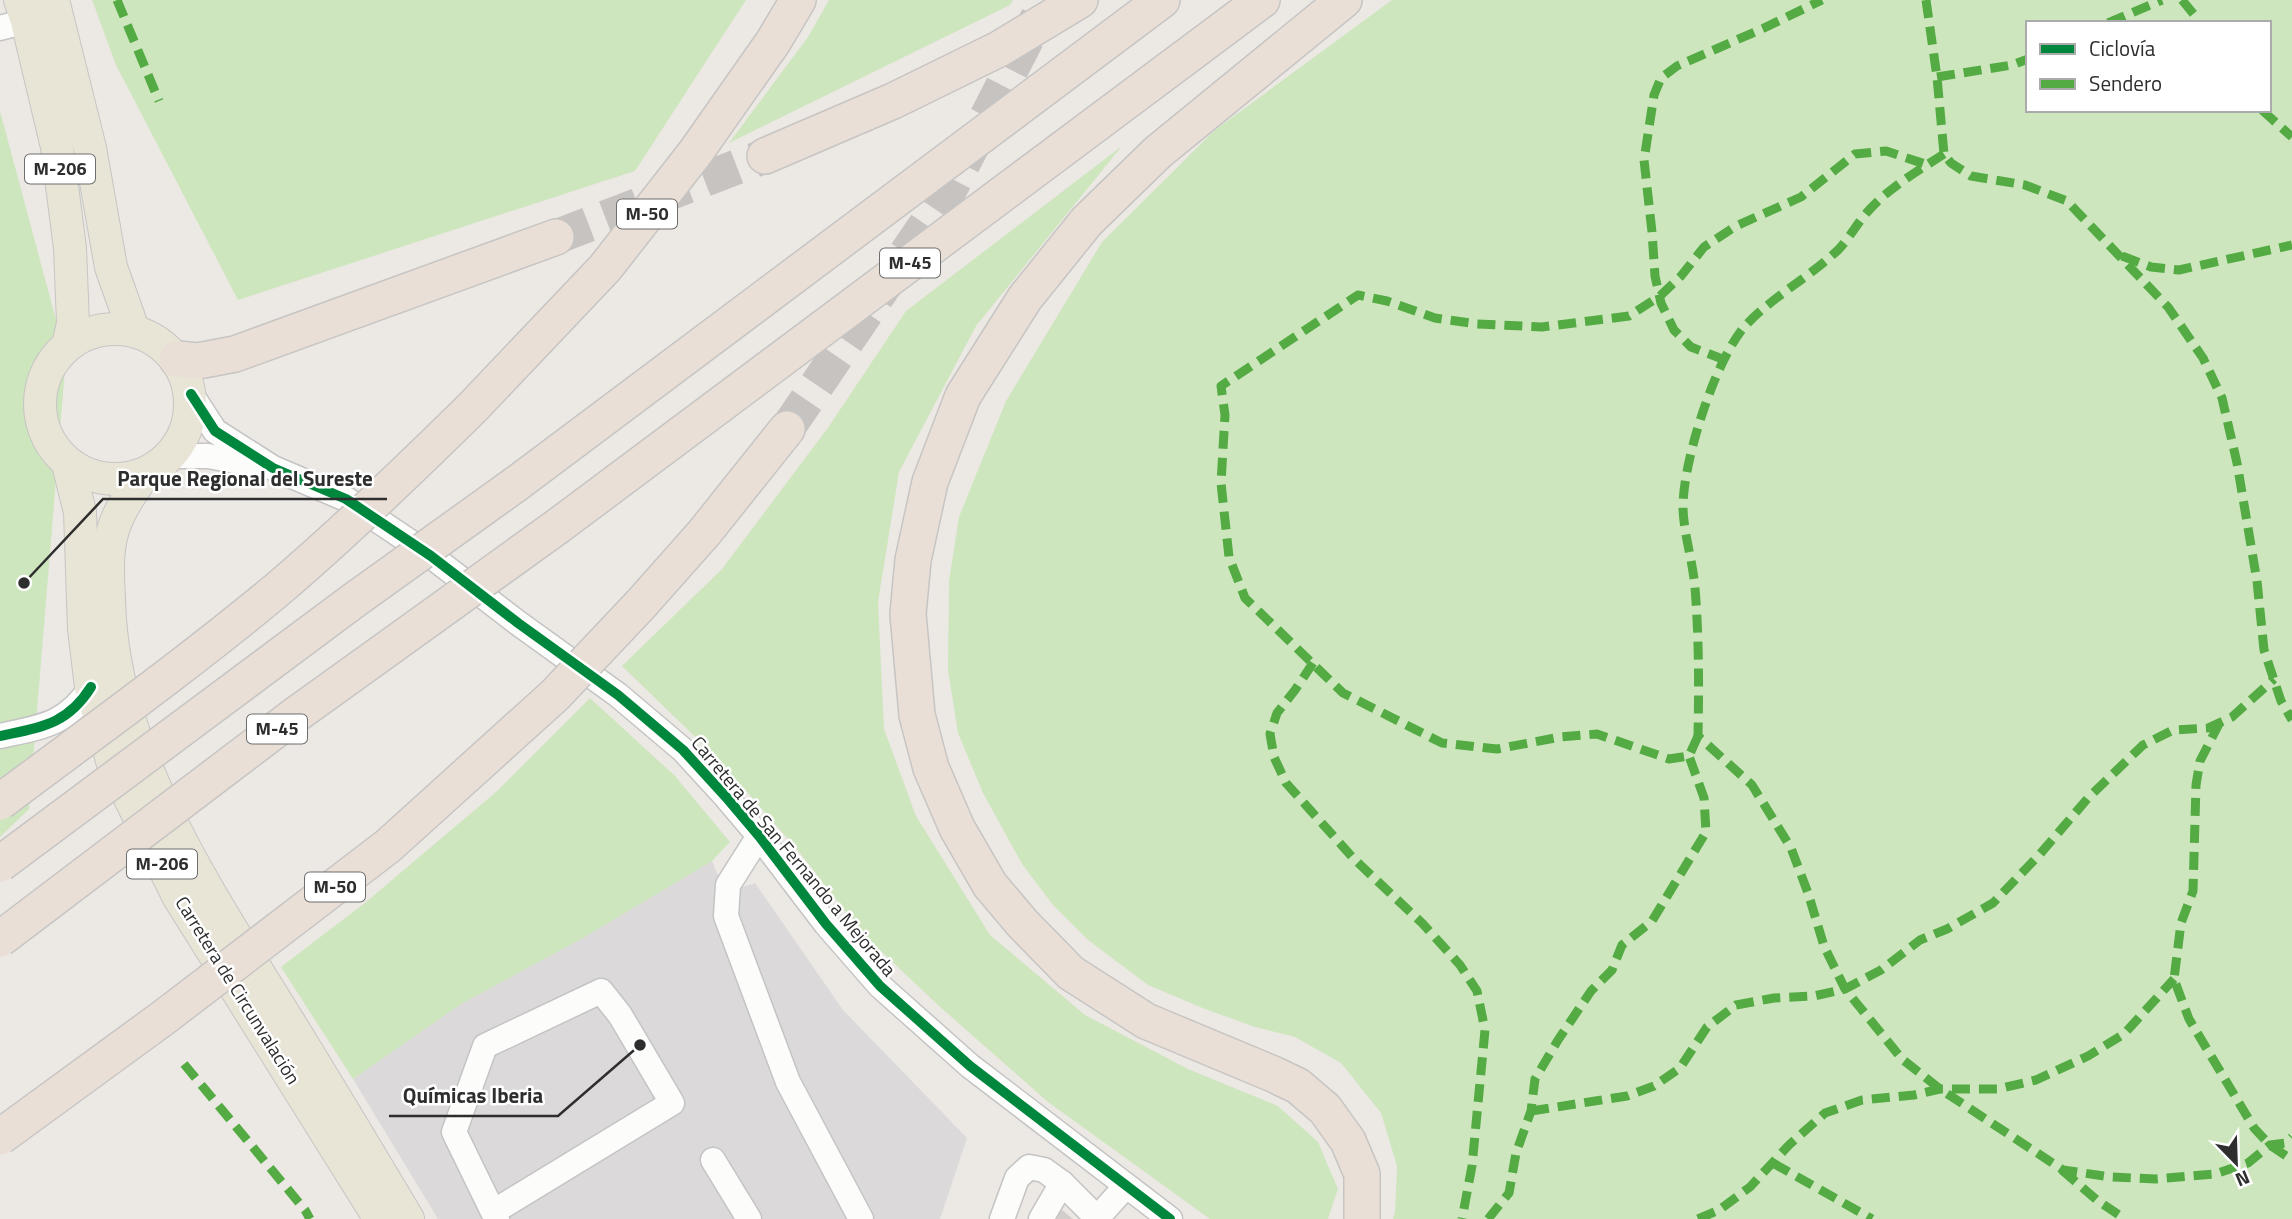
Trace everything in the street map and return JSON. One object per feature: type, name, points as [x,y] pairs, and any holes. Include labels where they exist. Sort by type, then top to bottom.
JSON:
[{"type":"highway","name":"M-50","points":[[0,802],[278,589],[383,496],[472,408],[605,268],[695,153],[798,0]]},
{"type":"highway","points":[[765,156],[893,101],[999,48],[1080,0]]},
{"type":"highway","name":"M-45","points":[[0,864],[353,601],[516,485],[1163,0]]},
{"type":"highway","name":"M-45","points":[[0,939],[294,716],[558,526],[1262,0]]},
{"type":"highway","points":[[1344,0],[1158,152],[1087,221],[1025,298],[963,396],[930,482],[913,560],[908,614],[916,715],[931,768],[957,828],[990,885],[1023,924],[1071,973],[1146,1021],[1298,1086],[1325,1109],[1348,1141],[1362,1174],[1362,1219]]},
{"type":"highway","points":[[177,359],[198,361],[235,354],[556,237]]},
{"type":"highway","name":"M-50","points":[[0,1137],[163,1018],[388,846],[555,695],[704,533],[787,429]]},
{"type":"main road","name":"M-206","points":[[53,0],[90,148],[111,267],[133,329]]},
{"type":"main road","name":"M-206","points":[[16,16],[57,147],[70,248],[73,323],[69,342],[46,370],[38,399],[44,433],[68,464],[97,478],[119,480],[144,474],[170,456],[187,429],[191,394],[177,359],[159,341],[133,329],[104,328],[69,342]]},
{"type":"main road","name":"Carretera de Circunvalación","points":[[68,464],[80,512],[84,629],[91,687],[113,764],[178,896],[380,1219]]},
{"type":"main road","name":"Carretera de Circunvalación","points":[[144,474],[113,529],[108,555],[109,622],[125,706],[156,792],[202,880],[408,1219]]},
{"type":"street","points":[[191,394],[215,431],[273,468]]},
{"type":"street","points":[[170,456],[208,456],[273,468]]},
{"type":"street","name":"Carretera de San Fernando a Mejorada","points":[[273,468],[346,499],[431,556],[618,695],[683,750],[759,836],[826,924],[880,986],[971,1066],[1170,1219]]},
{"type":"street","points":[[0,736],[39,727],[67,716],[81,704],[91,687]]},
{"type":"street","points":[[39,727],[68,730],[87,738],[113,764]]},
{"type":"street","points":[[759,836],[728,884],[726,916],[788,1082],[861,1219]]},
{"type":"street","points":[[601,991],[620,1014],[672,1102],[495,1216],[454,1132],[485,1046],[601,991]]},
{"type":"street","points":[[713,1160],[750,1219]]},
{"type":"street","points":[[1002,1219],[1017,1178],[1029,1167],[1044,1170],[1062,1183],[1098,1218],[1126,1186]]},
{"type":"street","points":[[1041,1219],[1062,1183]]},
{"type":"shaded area","points":[[712,861],[719,878],[737,889],[755,883],[843,1010],[967,1138],[940,1219],[438,1219],[353,1079],[461,1004],[583,938]]},
{"type":"green space","points":[[92,0],[746,0],[635,171],[238,300],[116,65]]},
{"type":"green space","points":[[829,0],[1013,0],[1010,5],[729,143],[808,37]]},
{"type":"green space","points":[[1392,0],[2292,0],[2292,1219],[1393,1219],[1397,1166],[1381,1113],[1341,1063],[1295,1037],[1255,1027],[1148,985],[1088,940],[1053,905],[1022,864],[983,793],[958,733],[948,670],[949,581],[959,517],[1006,401],[1102,242],[1215,130]]},
{"type":"green space","points":[[0,111],[66,357],[29,809],[0,837]]},
{"type":"green space","points":[[1122,146],[976,326],[899,472],[878,602],[884,729],[916,816],[990,935],[1085,1015],[1188,1069],[1278,1106],[1318,1142],[1338,1189],[1328,1219],[1210,1219],[1048,1102],[939,1006],[863,934],[796,848],[717,758],[622,666],[722,569],[827,429],[906,311]]},
{"type":"green space","points":[[590,698],[675,776],[730,842],[712,861],[583,938],[461,1004],[353,1079],[281,967],[366,902],[496,792]]},
{"type":"building","points":[[1062,1210],[1073,1219],[1055,1219]]},
{"type":"tunnel","points":[[787,429],[950,189],[1038,17]]},
{"type":"tunnel","points":[[556,237],[765,156]]},
{"type":"marked path","points":[[117,0],[159,101]]},
{"type":"marked path","points":[[1725,360],[1691,347],[1674,330],[1661,303],[1655,276],[1644,160],[1654,95],[1661,78],[1677,66],[1822,0]]},
{"type":"marked path","points":[[1926,0],[1944,154],[1951,163],[1971,176],[2025,185],[2067,201],[2168,307],[2203,358],[2222,398],[2237,463],[2257,581],[2264,650],[2281,701],[2292,720]]},
{"type":"marked path","points":[[2113,21],[2162,0]]},
{"type":"marked path","points":[[2182,0],[2197,21]]},
{"type":"marked path","points":[[1937,77],[2012,65],[2026,60]]},
{"type":"marked path","points":[[2264,112],[2292,137]]},
{"type":"marked path","points":[[1698,736],[1689,756],[1669,759],[1597,734],[1560,737],[1497,749],[1442,743],[1343,693],[1245,598],[1229,557],[1221,483],[1225,415],[1221,386],[1358,295],[1387,301],[1435,318],[1477,324],[1542,327],[1629,316],[1660,296],[1681,276],[1704,247],[1736,226],[1801,197],[1855,154],[1886,151],[1928,165]]},
{"type":"marked path","points":[[1944,154],[1888,192],[1867,212],[1839,249],[1767,305],[1745,326],[1712,387],[1694,440],[1683,509],[1696,606],[1698,736],[1752,785],[1791,848],[1824,946],[1845,989],[1902,1059],[1940,1089],[2063,1170],[2111,1177],[2156,1179],[2215,1174],[2248,1163],[2270,1145],[2286,1143],[2292,1137]]},
{"type":"marked path","points":[[2122,256],[2151,267],[2179,270],[2292,245]]},
{"type":"marked path","points":[[1313,663],[1277,713],[1270,734],[1274,757],[1286,783],[1354,859],[1422,923],[1460,965],[1477,991],[1485,1030],[1472,1166],[1462,1219]]},
{"type":"marked path","points":[[1531,1111],[1627,1096],[1654,1086],[1680,1068],[1707,1027],[1736,1005],[1774,998],[1814,996],[1845,989],[1881,970],[1920,940],[1947,929],[1993,903],[2088,798],[2143,745],[2173,730],[2208,728],[2232,717],[2274,679]]},
{"type":"marked path","points":[[2220,722],[2200,761],[2196,785],[2193,891],[2181,923],[2174,979],[2189,1019],[2254,1128],[2270,1145],[2292,1160]]},
{"type":"marked path","points":[[1488,1219],[1509,1193],[1516,1153],[1531,1111],[1535,1079],[1591,991],[1612,970],[1622,945],[1652,921],[1706,832],[1704,798],[1689,756]]},
{"type":"marked path","points":[[1698,1219],[1719,1210],[1750,1187],[1789,1145],[1825,1113],[1862,1100],[1914,1095],[1940,1089],[1998,1089],[2036,1080],[2088,1056],[2124,1034],[2174,979]]},
{"type":"marked path","points":[[184,1064],[310,1219]]},
{"type":"marked path","points":[[1773,1163],[1872,1219]]},
{"type":"marked path","points":[[2062,1170],[2098,1201],[2125,1219]]},
{"type":"cycle path","points":[[191,394],[215,431],[273,468],[346,499],[431,556],[618,695],[683,750],[726,797],[826,924],[880,986],[970,1066],[1170,1219]]},
{"type":"cycle path","points":[[0,736],[40,727],[62,717],[82,700],[91,687]]},
{"type":"place","name":"Parque Regional del Sureste","points":[[24,583]]},
{"type":"place","name":"Químicas Iberia","points":[[640,1045]]}]
